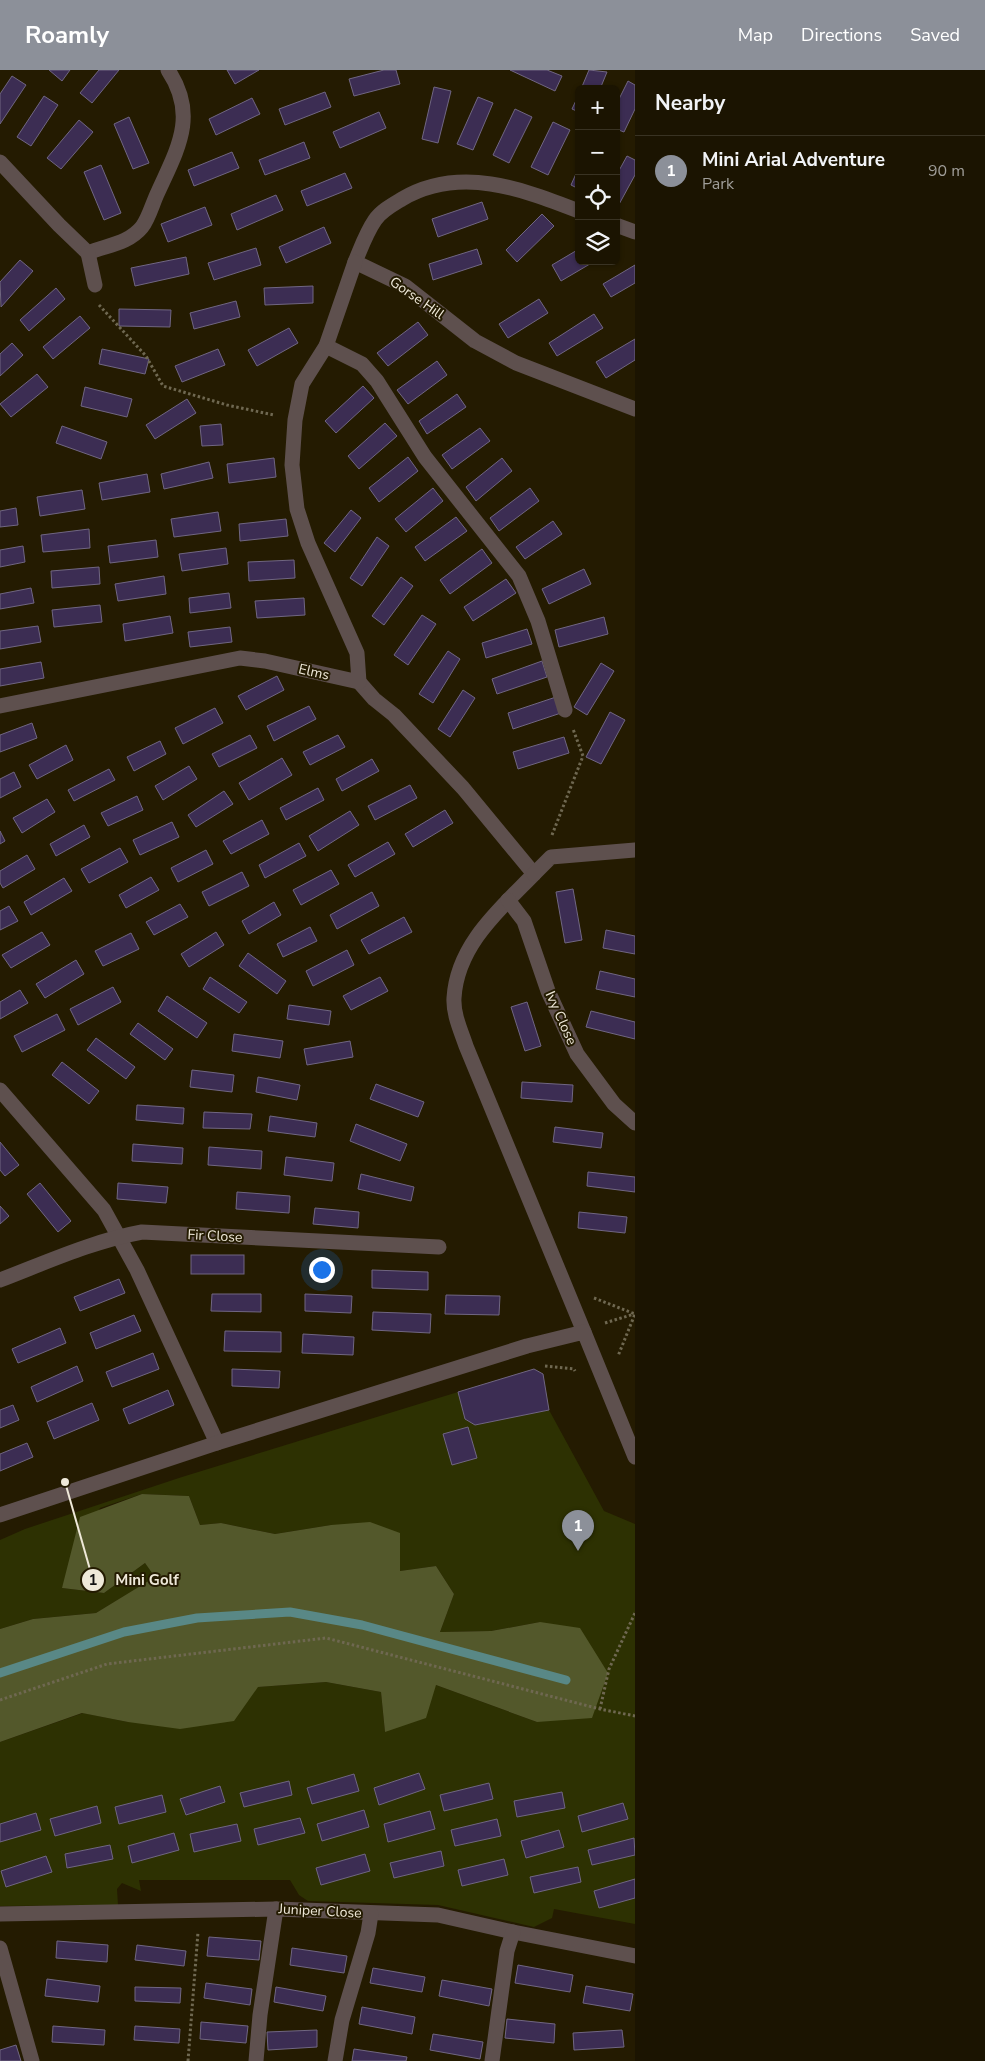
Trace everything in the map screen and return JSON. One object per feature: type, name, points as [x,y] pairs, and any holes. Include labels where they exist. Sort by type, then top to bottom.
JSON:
[{"type":"lane","points":[[88,253],[122,242],[142,226],[180,143],[184,118],[183,102],[168,70]]},
{"type":"lane","points":[[0,162],[88,253],[95,285]]},
{"type":"lane","points":[[534,874],[462,788],[394,714],[374,699],[359,682],[357,653],[308,544],[297,510],[292,465],[295,420],[302,384],[326,346],[368,231],[381,213],[412,193],[437,186],[473,181],[526,190],[575,209]]},
{"type":"lane","points":[[620,226],[635,232]]},
{"type":"lane","name":"Gorse Hill","points":[[356,262],[405,286],[475,341],[516,363],[635,409]]},
{"type":"lane","points":[[326,346],[362,364],[377,381],[425,457],[519,576],[538,621],[565,710]]},
{"type":"lane","name":"Elms","points":[[0,706],[240,658],[265,661],[359,682]]},
{"type":"lane","points":[[635,850],[551,857],[508,900],[474,939],[459,973],[454,999],[458,1022],[466,1046],[635,1457]]},
{"type":"lane","name":"Ivy Close","points":[[508,900],[524,921],[548,991],[577,1054],[614,1104],[635,1123]]},
{"type":"lane","points":[[0,1090],[104,1210],[137,1270],[217,1443]]},
{"type":"lane","name":"Fir Close","points":[[0,1280],[118,1236],[142,1232],[439,1247]]},
{"type":"lane","points":[[0,1515],[217,1443],[527,1346],[584,1332]]},
{"type":"lane","points":[[256,2061],[260,2014],[276,1909]]},
{"type":"lane","name":"Juniper Close","points":[[0,1914],[276,1909],[438,1915],[635,1956]]},
{"type":"lane","points":[[335,2061],[342,2020],[368,1933],[371,1914]]},
{"type":"lane","points":[[492,2061],[507,1951],[513,1932]]},
{"type":"lane","points":[[0,1948],[32,2061]]},
{"type":"path","points":[[95,285],[99,307],[146,356],[163,386],[227,405],[295,420]]},
{"type":"path","points":[[551,857],[551,837],[583,756],[565,710]]},
{"type":"path","points":[[584,1332],[601,1324],[635,1314]]},
{"type":"path","points":[[600,1709],[609,1669],[635,1612]]},
{"type":"path","points":[[0,1700],[107,1664],[326,1638],[600,1709],[635,1716]]},
{"type":"path","points":[[188,2061],[200,1910]]},
{"type":"green space","points":[[458,1392],[465,1419],[475,1425],[549,1410],[604,1511],[635,1524],[635,1924],[554,1909],[552,1918],[534,1927],[438,1905],[308,1901],[299,1895],[290,1880],[139,1880],[141,1891],[122,1883],[117,1889],[118,1905],[0,1906],[0,1742],[83,1713],[128,1722],[258,1687],[326,1682],[381,1692],[385,1732],[436,1685],[537,1722],[540,1622],[491,1631],[440,1632],[454,1594],[436,1566],[400,1571],[331,1525],[275,1534],[221,1523],[200,1525],[189,1496],[142,1494],[100,1508],[62,1588],[104,1593],[145,1563],[156,1577],[96,1613],[33,1619],[0,1629],[0,1540],[25,1529],[182,1477]]},
{"type":"green space","points":[[142,1494],[189,1496],[200,1525],[221,1523],[275,1534],[331,1525],[370,1522],[400,1533],[400,1571],[436,1566],[454,1594],[440,1632],[491,1631],[540,1622],[580,1628],[608,1673],[592,1718],[537,1722],[436,1685],[426,1718],[385,1732],[381,1692],[326,1682],[258,1687],[234,1721],[180,1729],[82,1713],[0,1742],[0,1629],[33,1619],[96,1613],[155,1577],[145,1563],[104,1593],[62,1588],[80,1517]]},
{"type":"building","points":[[49,70],[70,70],[62,81]]},
{"type":"building","points":[[99,70],[119,70],[92,103],[80,93]]},
{"type":"building","points":[[227,70],[259,70],[235,84]]},
{"type":"building","points":[[384,70],[396,70],[400,84],[354,96],[349,79]]},
{"type":"building","points":[[510,70],[547,70],[562,76],[555,91]]},
{"type":"building","points":[[589,70],[607,72],[602,85],[583,85]]},
{"type":"building","points":[[12,76],[26,85],[0,124],[0,94]]},
{"type":"building","points":[[628,81],[635,85],[635,109],[624,132],[620,130],[620,97]]},
{"type":"building","points":[[434,87],[451,91],[438,143],[422,139]]},
{"type":"building","points":[[325,92],[331,107],[285,125],[279,109]]},
{"type":"building","points":[[44,96],[58,105],[31,146],[17,137]]},
{"type":"building","points":[[478,97],[493,103],[473,150],[457,144]]},
{"type":"building","points":[[252,98],[260,114],[216,135],[209,119]]},
{"type":"building","points":[[515,109],[532,117],[509,163],[493,155]]},
{"type":"building","points":[[379,112],[386,128],[340,148],[333,132]]},
{"type":"building","points":[[129,117],[149,163],[133,169],[114,124]]},
{"type":"building","points":[[79,120],[93,132],[61,169],[47,158]]},
{"type":"building","points":[[553,122],[570,130],[548,175],[531,167]]},
{"type":"building","points":[[304,142],[310,158],[265,175],[259,160]]},
{"type":"building","points":[[232,152],[239,168],[194,186],[188,170]]},
{"type":"building","points":[[627,156],[635,160],[635,175],[620,202],[620,175],[620,169]]},
{"type":"building","points":[[101,165],[121,213],[104,220],[84,172]]},
{"type":"building","points":[[345,173],[352,188],[307,206],[301,191]]},
{"type":"building","points":[[575,176],[575,187],[571,185]]},
{"type":"building","points":[[276,195],[283,210],[237,230],[231,214]]},
{"type":"building","points":[[482,202],[488,219],[438,237],[432,219]]},
{"type":"building","points":[[205,207],[212,225],[168,242],[161,224]]},
{"type":"building","points":[[542,214],[554,226],[517,262],[506,250]]},
{"type":"building","points":[[324,227],[331,243],[286,263],[279,247]]},
{"type":"building","points":[[256,248],[261,265],[214,280],[208,263]]},
{"type":"building","points":[[477,249],[482,264],[433,280],[429,264]]},
{"type":"building","points":[[575,251],[575,265],[588,265],[561,281],[552,265]]},
{"type":"building","points":[[186,257],[189,274],[135,286],[131,268]]},
{"type":"building","points":[[20,260],[33,271],[1,307],[0,282]]},
{"type":"building","points":[[635,265],[635,283],[611,297],[603,284]]},
{"type":"building","points":[[313,286],[313,303],[265,305],[264,288]]},
{"type":"building","points":[[56,288],[65,299],[29,331],[20,320]]},
{"type":"building","points":[[539,299],[548,313],[508,338],[499,324]]},
{"type":"building","points":[[236,301],[240,317],[194,329],[190,313]]},
{"type":"building","points":[[119,309],[171,310],[170,327],[119,326]]},
{"type":"building","points":[[594,314],[603,328],[557,356],[549,343]]},
{"type":"building","points":[[80,316],[90,328],[53,359],[43,347]]},
{"type":"building","points":[[418,322],[428,335],[388,366],[377,353]]},
{"type":"building","points":[[289,328],[298,343],[257,366],[248,350]]},
{"type":"building","points":[[635,339],[635,360],[606,378],[596,362]]},
{"type":"building","points":[[12,343],[23,355],[0,376],[0,354]]},
{"type":"building","points":[[102,349],[149,359],[145,374],[99,364]]},
{"type":"building","points":[[218,349],[225,365],[182,382],[175,366]]},
{"type":"building","points":[[437,361],[447,375],[408,404],[397,390]]},
{"type":"building","points":[[37,374],[48,387],[11,417],[0,404]]},
{"type":"building","points":[[363,386],[374,398],[336,433],[325,421]]},
{"type":"building","points":[[85,387],[132,399],[127,417],[81,406]]},
{"type":"building","points":[[457,394],[466,407],[427,434],[419,421]]},
{"type":"building","points":[[187,399],[196,413],[155,439],[146,425]]},
{"type":"building","points":[[385,423],[397,436],[359,469],[348,456]]},
{"type":"building","points":[[221,424],[223,445],[202,446],[200,426]]},
{"type":"building","points":[[62,426],[107,442],[101,459],[56,443]]},
{"type":"building","points":[[480,428],[490,441],[452,469],[442,455]]},
{"type":"building","points":[[408,457],[418,471],[379,502],[369,488]]},
{"type":"building","points":[[274,458],[276,477],[229,483],[227,464]]},
{"type":"building","points":[[502,458],[512,471],[476,501],[466,487]]},
{"type":"building","points":[[209,462],[213,478],[164,489],[161,474]]},
{"type":"building","points":[[147,474],[150,492],[102,500],[99,483]]},
{"type":"building","points":[[433,488],[443,501],[406,532],[395,519]]},
{"type":"building","points":[[530,488],[539,501],[499,531],[490,518]]},
{"type":"building","points":[[82,490],[85,509],[40,516],[37,497]]},
{"type":"building","points":[[16,508],[18,525],[0,527],[0,511]]},
{"type":"building","points":[[351,510],[361,518],[335,552],[324,543]]},
{"type":"building","points":[[218,512],[221,531],[174,537],[171,519]]},
{"type":"building","points":[[456,517],[467,531],[425,561],[415,547]]},
{"type":"building","points":[[286,519],[288,536],[240,541],[239,524]]},
{"type":"building","points":[[553,521],[562,534],[525,559],[516,547]]},
{"type":"building","points":[[89,529],[90,548],[43,552],[41,535]]},
{"type":"building","points":[[377,537],[389,546],[362,586],[350,578]]},
{"type":"building","points":[[156,540],[158,557],[110,563],[108,546]]},
{"type":"building","points":[[23,546],[25,562],[0,567],[0,550]]},
{"type":"building","points":[[226,548],[228,564],[182,571],[179,554]]},
{"type":"building","points":[[482,549],[492,563],[450,594],[440,580]]},
{"type":"building","points":[[294,560],[295,578],[249,581],[248,562]]},
{"type":"building","points":[[99,567],[100,584],[52,588],[51,571]]},
{"type":"building","points":[[584,569],[591,584],[549,604],[542,589]]},
{"type":"building","points":[[164,576],[166,594],[118,601],[115,584]]},
{"type":"building","points":[[401,577],[413,586],[384,625],[372,616]]},
{"type":"building","points":[[506,579],[516,593],[473,621],[464,607]]},
{"type":"building","points":[[31,588],[34,603],[0,609],[0,594]]},
{"type":"building","points":[[229,593],[231,608],[190,613],[189,598]]},
{"type":"building","points":[[304,598],[305,615],[257,618],[255,601]]},
{"type":"building","points":[[100,605],[102,622],[54,627],[52,610]]},
{"type":"building","points":[[422,615],[436,624],[408,665],[394,655]]},
{"type":"building","points":[[170,616],[173,633],[125,641],[123,624]]},
{"type":"building","points":[[604,617],[608,634],[559,647],[555,630]]},
{"type":"building","points":[[38,626],[41,642],[0,649],[0,631]]},
{"type":"building","points":[[230,627],[232,642],[190,647],[188,632]]},
{"type":"building","points":[[527,629],[532,644],[486,658],[482,643]]},
{"type":"building","points":[[448,651],[460,659],[433,703],[419,694]]},
{"type":"building","points":[[542,661],[547,677],[497,694],[492,679]]},
{"type":"building","points":[[41,662],[44,678],[0,686],[0,669]]},
{"type":"building","points":[[601,663],[614,671],[587,715],[574,707]]},
{"type":"building","points":[[277,676],[284,690],[246,710],[238,696]]},
{"type":"building","points":[[463,690],[475,698],[450,737],[438,729]]},
{"type":"building","points":[[556,697],[561,713],[513,729],[508,713]]},
{"type":"building","points":[[309,706],[316,719],[274,741],[267,726]]},
{"type":"building","points":[[215,708],[223,723],[183,744],[175,728]]},
{"type":"building","points":[[610,712],[625,720],[601,764],[586,757]]},
{"type":"building","points":[[32,723],[37,738],[0,752],[0,735]]},
{"type":"building","points":[[250,735],[257,748],[219,767],[212,754]]},
{"type":"building","points":[[338,735],[345,747],[310,765],[303,752]]},
{"type":"building","points":[[564,737],[569,753],[518,769],[513,752]]},
{"type":"building","points":[[160,741],[166,754],[134,771],[127,757]]},
{"type":"building","points":[[66,745],[73,760],[37,779],[29,765]]},
{"type":"building","points":[[282,758],[292,775],[249,800],[239,783]]},
{"type":"building","points":[[372,759],[379,771],[342,791],[336,779]]},
{"type":"building","points":[[189,766],[197,779],[163,800],[155,786]]},
{"type":"building","points":[[109,769],[115,780],[74,801],[68,790]]},
{"type":"building","points":[[14,772],[21,787],[0,798],[0,779]]},
{"type":"building","points":[[410,785],[417,798],[375,820],[368,806]]},
{"type":"building","points":[[318,788],[324,800],[286,820],[280,808]]},
{"type":"building","points":[[224,791],[233,804],[196,827],[188,815]]},
{"type":"building","points":[[137,796],[143,810],[108,826],[101,813]]},
{"type":"building","points":[[47,799],[55,812],[22,833],[13,818]]},
{"type":"building","points":[[445,810],[453,823],[413,847],[405,834]]},
{"type":"building","points":[[350,811],[359,825],[318,851],[309,836]]},
{"type":"building","points":[[262,820],[269,834],[231,854],[223,841]]},
{"type":"building","points":[[172,822],[179,837],[140,855],[133,840]]},
{"type":"building","points":[[84,825],[90,837],[56,856],[50,844]]},
{"type":"building","points":[[0,831],[5,841],[0,844]]},
{"type":"building","points":[[388,842],[395,854],[355,877],[348,865]]},
{"type":"building","points":[[299,843],[306,856],[265,878],[259,865]]},
{"type":"building","points":[[120,848],[128,862],[89,883],[81,869]]},
{"type":"building","points":[[206,850],[213,864],[178,882],[171,868]]},
{"type":"building","points":[[27,855],[35,869],[3,888],[0,883],[0,871]]},
{"type":"building","points":[[331,870],[339,884],[301,905],[293,890]]},
{"type":"building","points":[[242,872],[249,886],[209,906],[202,892]]},
{"type":"building","points":[[151,877],[159,890],[126,908],[119,895]]},
{"type":"building","points":[[64,878],[72,891],[31,915],[24,902]]},
{"type":"building","points":[[573,889],[582,940],[565,943],[556,892]]},
{"type":"building","points":[[372,892],[379,906],[337,929],[330,915]]},
{"type":"building","points":[[274,902],[281,915],[249,934],[242,921]]},
{"type":"building","points":[[180,904],[188,917],[154,935],[146,922]]},
{"type":"building","points":[[9,906],[18,921],[0,930],[0,911]]},
{"type":"building","points":[[404,917],[412,932],[369,954],[361,940]]},
{"type":"building","points":[[310,927],[317,941],[283,957],[277,944]]},
{"type":"building","points":[[606,930],[635,936],[635,954],[603,948]]},
{"type":"building","points":[[42,932],[50,945],[11,968],[2,955]]},
{"type":"building","points":[[216,932],[224,945],[189,967],[181,954]]},
{"type":"building","points":[[131,933],[139,949],[103,966],[95,951]]},
{"type":"building","points":[[347,950],[354,965],[313,986],[306,971]]},
{"type":"building","points":[[248,953],[286,981],[277,994],[239,966]]},
{"type":"building","points":[[76,960],[84,974],[45,998],[36,984]]},
{"type":"building","points":[[600,971],[635,979],[635,997],[596,989]]},
{"type":"building","points":[[210,977],[247,1002],[239,1013],[203,989]]},
{"type":"building","points":[[380,977],[388,991],[351,1010],[343,996]]},
{"type":"building","points":[[113,987],[121,1002],[78,1025],[70,1009]]},
{"type":"building","points":[[20,990],[28,1003],[0,1019],[0,1002]]},
{"type":"building","points":[[167,996],[207,1023],[197,1038],[158,1011]]},
{"type":"building","points":[[527,1002],[541,1046],[525,1051],[511,1007]]},
{"type":"building","points":[[289,1005],[331,1011],[329,1025],[287,1019]]},
{"type":"building","points":[[591,1011],[635,1022],[635,1039],[586,1027]]},
{"type":"building","points":[[57,1014],[65,1030],[22,1052],[14,1036]]},
{"type":"building","points":[[138,1023],[173,1049],[165,1060],[130,1034]]},
{"type":"building","points":[[234,1034],[283,1041],[280,1058],[232,1051]]},
{"type":"building","points":[[96,1038],[135,1067],[126,1079],[87,1050]]},
{"type":"building","points":[[350,1041],[353,1057],[307,1065],[304,1049]]},
{"type":"building","points":[[62,1062],[99,1091],[89,1104],[52,1075]]},
{"type":"building","points":[[192,1070],[234,1075],[232,1092],[190,1087]]},
{"type":"building","points":[[258,1077],[300,1085],[297,1100],[256,1092]]},
{"type":"building","points":[[522,1082],[573,1085],[572,1102],[521,1098]]},
{"type":"building","points":[[376,1084],[424,1102],[418,1117],[370,1099]]},
{"type":"building","points":[[137,1105],[184,1108],[183,1124],[136,1120]]},
{"type":"building","points":[[204,1112],[252,1114],[250,1129],[203,1128]]},
{"type":"building","points":[[270,1116],[317,1123],[315,1137],[268,1131]]},
{"type":"building","points":[[356,1124],[407,1144],[400,1161],[350,1141]]},
{"type":"building","points":[[555,1127],[603,1133],[601,1148],[553,1142]]},
{"type":"building","points":[[0,1142],[19,1165],[5,1176],[0,1170]]},
{"type":"building","points":[[133,1144],[183,1148],[182,1164],[132,1161]]},
{"type":"building","points":[[209,1147],[262,1151],[261,1169],[208,1165]]},
{"type":"building","points":[[286,1157],[334,1163],[332,1181],[284,1175]]},
{"type":"building","points":[[588,1172],[635,1177],[635,1192],[587,1186]]},
{"type":"building","points":[[361,1174],[414,1187],[411,1201],[358,1189]]},
{"type":"building","points":[[40,1183],[71,1221],[58,1232],[27,1194]]},
{"type":"building","points":[[118,1183],[168,1187],[166,1203],[117,1199]]},
{"type":"building","points":[[237,1192],[290,1196],[289,1213],[236,1209]]},
{"type":"building","points":[[0,1206],[9,1216],[0,1224]]},
{"type":"building","points":[[315,1208],[359,1212],[358,1228],[313,1224]]},
{"type":"building","points":[[579,1212],[627,1217],[625,1233],[578,1228]]},
{"type":"building","points":[[191,1255],[244,1255],[244,1274],[191,1274]]},
{"type":"building","points":[[372,1270],[428,1272],[428,1290],[372,1288]]},
{"type":"building","points":[[119,1279],[125,1293],[80,1311],[74,1297]]},
{"type":"building","points":[[212,1294],[261,1294],[261,1312],[211,1311]]},
{"type":"building","points":[[305,1294],[352,1296],[351,1313],[305,1311]]},
{"type":"building","points":[[446,1295],[500,1296],[499,1315],[445,1314]]},
{"type":"building","points":[[373,1312],[431,1314],[430,1333],[372,1330]]},
{"type":"building","points":[[134,1315],[141,1331],[96,1349],[90,1333]]},
{"type":"building","points":[[60,1328],[66,1343],[18,1363],[12,1349]]},
{"type":"building","points":[[225,1331],[281,1332],[281,1352],[224,1351]]},
{"type":"building","points":[[303,1334],[354,1337],[353,1355],[302,1353]]},
{"type":"building","points":[[153,1353],[159,1369],[112,1387],[106,1372]]},
{"type":"building","points":[[77,1366],[83,1381],[37,1402],[31,1387]]},
{"type":"building","points":[[232,1369],[280,1371],[279,1388],[232,1386]]},
{"type":"building","points":[[534,1369],[543,1374],[549,1410],[475,1425],[465,1419],[458,1392]]},
{"type":"building","points":[[168,1390],[174,1405],[129,1424],[123,1409]]},
{"type":"building","points":[[92,1403],[99,1420],[54,1439],[47,1422]]},
{"type":"building","points":[[13,1405],[19,1420],[0,1428],[0,1410]]},
{"type":"building","points":[[468,1427],[477,1458],[452,1465],[443,1434]]},
{"type":"building","points":[[27,1443],[33,1457],[0,1471],[0,1454]]},
{"type":"building","points":[[419,1773],[425,1789],[379,1805],[374,1788]]},
{"type":"building","points":[[354,1774],[359,1791],[312,1804],[307,1788]]},
{"type":"building","points":[[289,1781],[292,1795],[244,1807],[240,1793]]},
{"type":"building","points":[[489,1783],[493,1799],[444,1811],[440,1795]]},
{"type":"building","points":[[220,1786],[225,1802],[186,1815],[180,1799]]},
{"type":"building","points":[[562,1792],[565,1808],[517,1817],[514,1801]]},
{"type":"building","points":[[162,1795],[166,1812],[119,1824],[115,1807]]},
{"type":"building","points":[[623,1803],[628,1819],[582,1832],[578,1816]]},
{"type":"building","points":[[97,1806],[101,1823],[55,1836],[50,1819]]},
{"type":"building","points":[[364,1810],[369,1827],[322,1841],[317,1824]]},
{"type":"building","points":[[430,1811],[435,1829],[388,1842],[384,1824]]},
{"type":"building","points":[[36,1813],[41,1830],[0,1842],[0,1824]]},
{"type":"building","points":[[300,1818],[305,1833],[258,1845],[254,1829]]},
{"type":"building","points":[[497,1819],[501,1836],[455,1846],[451,1830]]},
{"type":"building","points":[[237,1824],[241,1841],[194,1852],[190,1834]]},
{"type":"building","points":[[559,1830],[564,1847],[526,1858],[521,1841]]},
{"type":"building","points":[[174,1833],[179,1850],[132,1863],[128,1846]]},
{"type":"building","points":[[634,1838],[635,1855],[592,1865],[588,1850]]},
{"type":"building","points":[[110,1845],[113,1859],[67,1868],[65,1854]]},
{"type":"building","points":[[441,1851],[444,1866],[394,1878],[390,1863]]},
{"type":"building","points":[[365,1854],[370,1871],[321,1885],[316,1868]]},
{"type":"building","points":[[46,1856],[52,1872],[6,1887],[1,1871]]},
{"type":"building","points":[[504,1859],[508,1875],[462,1886],[458,1870]]},
{"type":"building","points":[[578,1867],[581,1882],[534,1893],[530,1877]]},
{"type":"building","points":[[635,1879],[635,1898],[599,1908],[594,1891]]},
{"type":"building","points":[[209,1937],[261,1941],[259,1960],[207,1956]]},
{"type":"building","points":[[57,1941],[108,1945],[107,1962],[56,1958]]},
{"type":"building","points":[[137,1945],[186,1951],[184,1966],[135,1960]]},
{"type":"building","points":[[292,1948],[347,1956],[344,1973],[290,1965]]},
{"type":"building","points":[[518,1965],[573,1975],[570,1992],[515,1983]]},
{"type":"building","points":[[373,1968],[425,1977],[422,1992],[370,1983]]},
{"type":"building","points":[[47,1979],[100,1986],[98,2002],[45,1996]]},
{"type":"building","points":[[442,1980],[492,1989],[489,2006],[439,1996]]},
{"type":"building","points":[[206,1983],[252,1989],[250,2005],[204,1998]]},
{"type":"building","points":[[586,1986],[633,1994],[630,2011],[583,2003]]},
{"type":"building","points":[[135,1987],[181,1988],[180,2003],[135,2001]]},
{"type":"building","points":[[276,1987],[326,1996],[323,2011],[274,2002]]},
{"type":"building","points":[[362,2007],[415,2017],[412,2034],[359,2024]]},
{"type":"building","points":[[507,2019],[555,2024],[554,2043],[505,2038]]},
{"type":"building","points":[[201,2022],[248,2026],[246,2043],[200,2039]]},
{"type":"building","points":[[53,2026],[105,2030],[104,2045],[52,2042]]},
{"type":"building","points":[[135,2026],[180,2029],[179,2043],[134,2040]]},
{"type":"building","points":[[317,2030],[317,2047],[268,2050],[267,2032]]},
{"type":"building","points":[[622,2030],[624,2047],[574,2050],[573,2033]]},
{"type":"building","points":[[433,2034],[483,2042],[480,2059],[430,2050]]},
{"type":"building","points":[[16,2045],[21,2061],[0,2061],[0,2050]]},
{"type":"building","points":[[354,2049],[407,2057],[406,2061],[352,2061]]},
{"type":"waterway","points":[[0,1673],[124,1632],[197,1618],[290,1612],[362,1625],[566,1680]]},
{"type":"place","name":"Mini Golf","points":[[65,1482]]},
{"type":"place","name":"Mini Arial Adventure","points":[[578,1551]]}]
